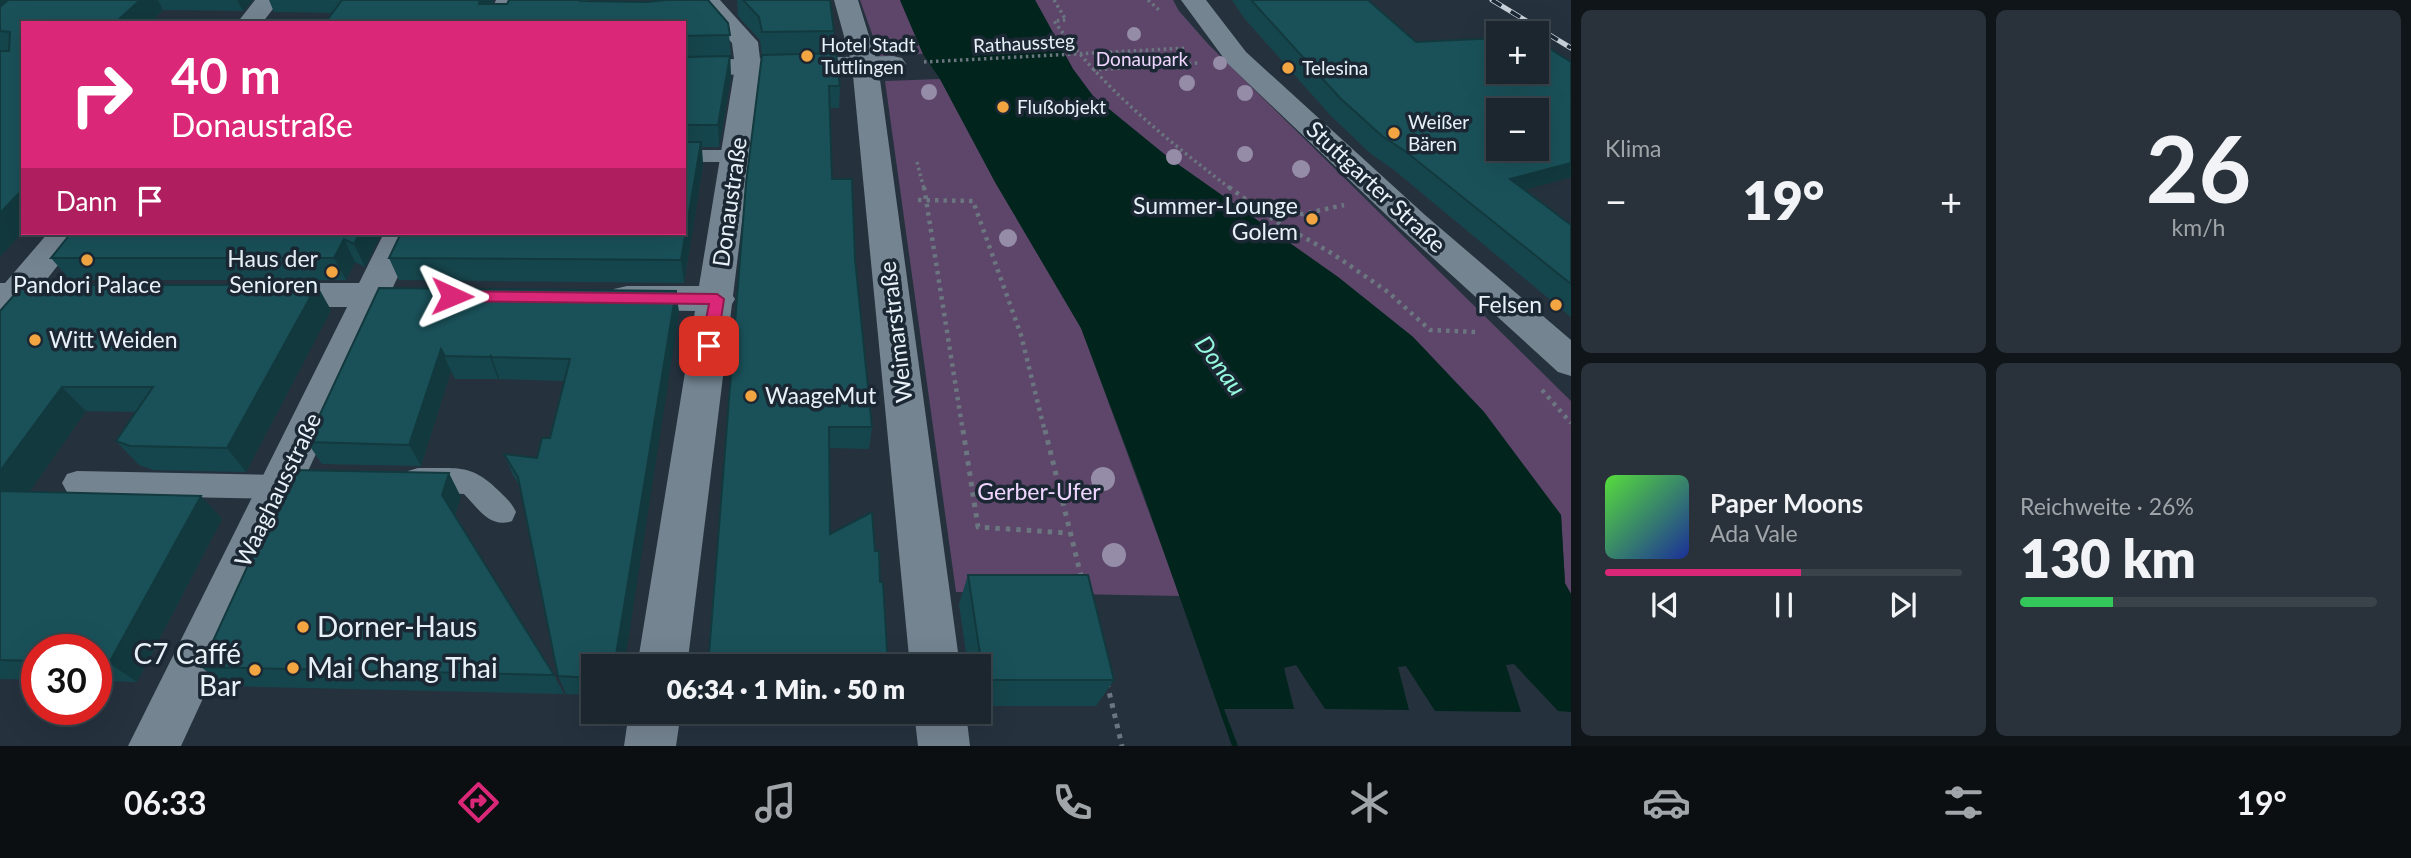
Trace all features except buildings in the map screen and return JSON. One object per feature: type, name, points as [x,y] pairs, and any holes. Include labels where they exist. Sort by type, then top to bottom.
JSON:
[{"type":"street","points":[[251,21],[268,0]]},
{"type":"street","points":[[499,21],[508,0]]},
{"type":"street","name":"Weimarstraße","points":[[846,0],[879,64],[900,375],[933,654]]},
{"type":"street","name":"Stuttgarter Straße","points":[[1193,0],[1237,58],[1413,222],[1571,362]]},
{"type":"street","name":"Donaustraße","points":[[664,654],[717,299],[748,67],[745,42],[703,6]]},
{"type":"street","points":[[686,68],[879,64]]},
{"type":"street","points":[[4,301],[64,235]]},
{"type":"street","name":"Waaghausstraße","points":[[154,746],[386,295],[401,235]]},
{"type":"street","points":[[4,301],[94,295]]},
{"type":"street","points":[[244,295],[386,295]]},
{"type":"street","points":[[593,297],[717,299]]},
{"type":"street","points":[[650,746],[653,724]]},
{"type":"street","points":[[941,724],[944,746]]},
{"type":"lane","points":[[686,156],[737,156]]},
{"type":"lane","points":[[391,480],[471,482],[501,512]]},
{"type":"lane","points":[[77,483],[291,481]]},
{"type":"path","points":[[1054,0],[1066,20],[1054,21],[1093,70],[1158,132],[1264,213],[1377,284],[1430,330],[1478,332]]},
{"type":"path","name":"Rathaussteg","points":[[879,64],[1199,47]]},
{"type":"path","points":[[1093,70],[1211,62]]},
{"type":"path","points":[[1068,533],[978,527],[927,200],[973,201],[1021,335],[1068,533],[1086,593]]},
{"type":"path","points":[[1264,213],[1303,214],[1347,204]]},
{"type":"path","points":[[900,375],[953,371]]},
{"type":"path","points":[[1104,670],[1122,746]]},
{"type":"green space","points":[[860,0],[900,0],[923,54],[880,56]]},
{"type":"green space","name":"Donaupark","points":[[1035,0],[1173,0],[1179,11],[1209,45],[1571,401],[1571,594],[1565,584],[1561,515],[1484,412],[1413,337],[1338,277],[1169,158],[1093,96],[1073,69]]},
{"type":"green space","name":"Gerber-Ufer","points":[[940,79],[995,182],[1081,328],[1180,596],[956,592],[885,81]]},
{"type":"water","name":"Donau","points":[[900,0],[1035,0],[1073,69],[1093,96],[1169,158],[1338,277],[1413,337],[1484,412],[1561,515],[1565,583],[1571,594],[1571,746],[1232,746],[1142,490],[1081,328],[995,182],[940,79],[923,54]]},
{"type":"pier","points":[[1514,664],[1558,711],[1571,712],[1571,746],[1238,746],[1224,709],[1294,709],[1284,668],[1296,665],[1325,709],[1409,710],[1398,667],[1406,666],[1435,711],[1521,712],[1506,665]]},
{"type":"railway","points":[[1492,0],[1571,48]]},
{"type":"place","name":"Hotel Stadt Tuttlingen","points":[[807,56]]},
{"type":"place","name":"Telesina","points":[[1288,68]]},
{"type":"place","name":"Flußobjekt","points":[[1003,107]]},
{"type":"place","name":"Weißer Bären","points":[[1394,133]]},
{"type":"place","name":"Summer-Lounge Golem","points":[[1312,219]]},
{"type":"place","name":"Pandori Palace","points":[[87,260]]},
{"type":"place","name":"Haus der Senioren","points":[[332,272]]},
{"type":"place","name":"Felsen","points":[[1556,305]]},
{"type":"place","name":"Witt Weiden","points":[[35,340]]},
{"type":"place","name":"WaageMut","points":[[751,396]]},
{"type":"place","name":"Dorner-Haus","points":[[303,627]]},
{"type":"place","name":"Mai Chang Thai","points":[[293,668]]},
{"type":"place","name":"C7 Caffé Bar","points":[[255,670]]},
{"type":"route","points":[[452,296],[717,299],[709,346]]}]
